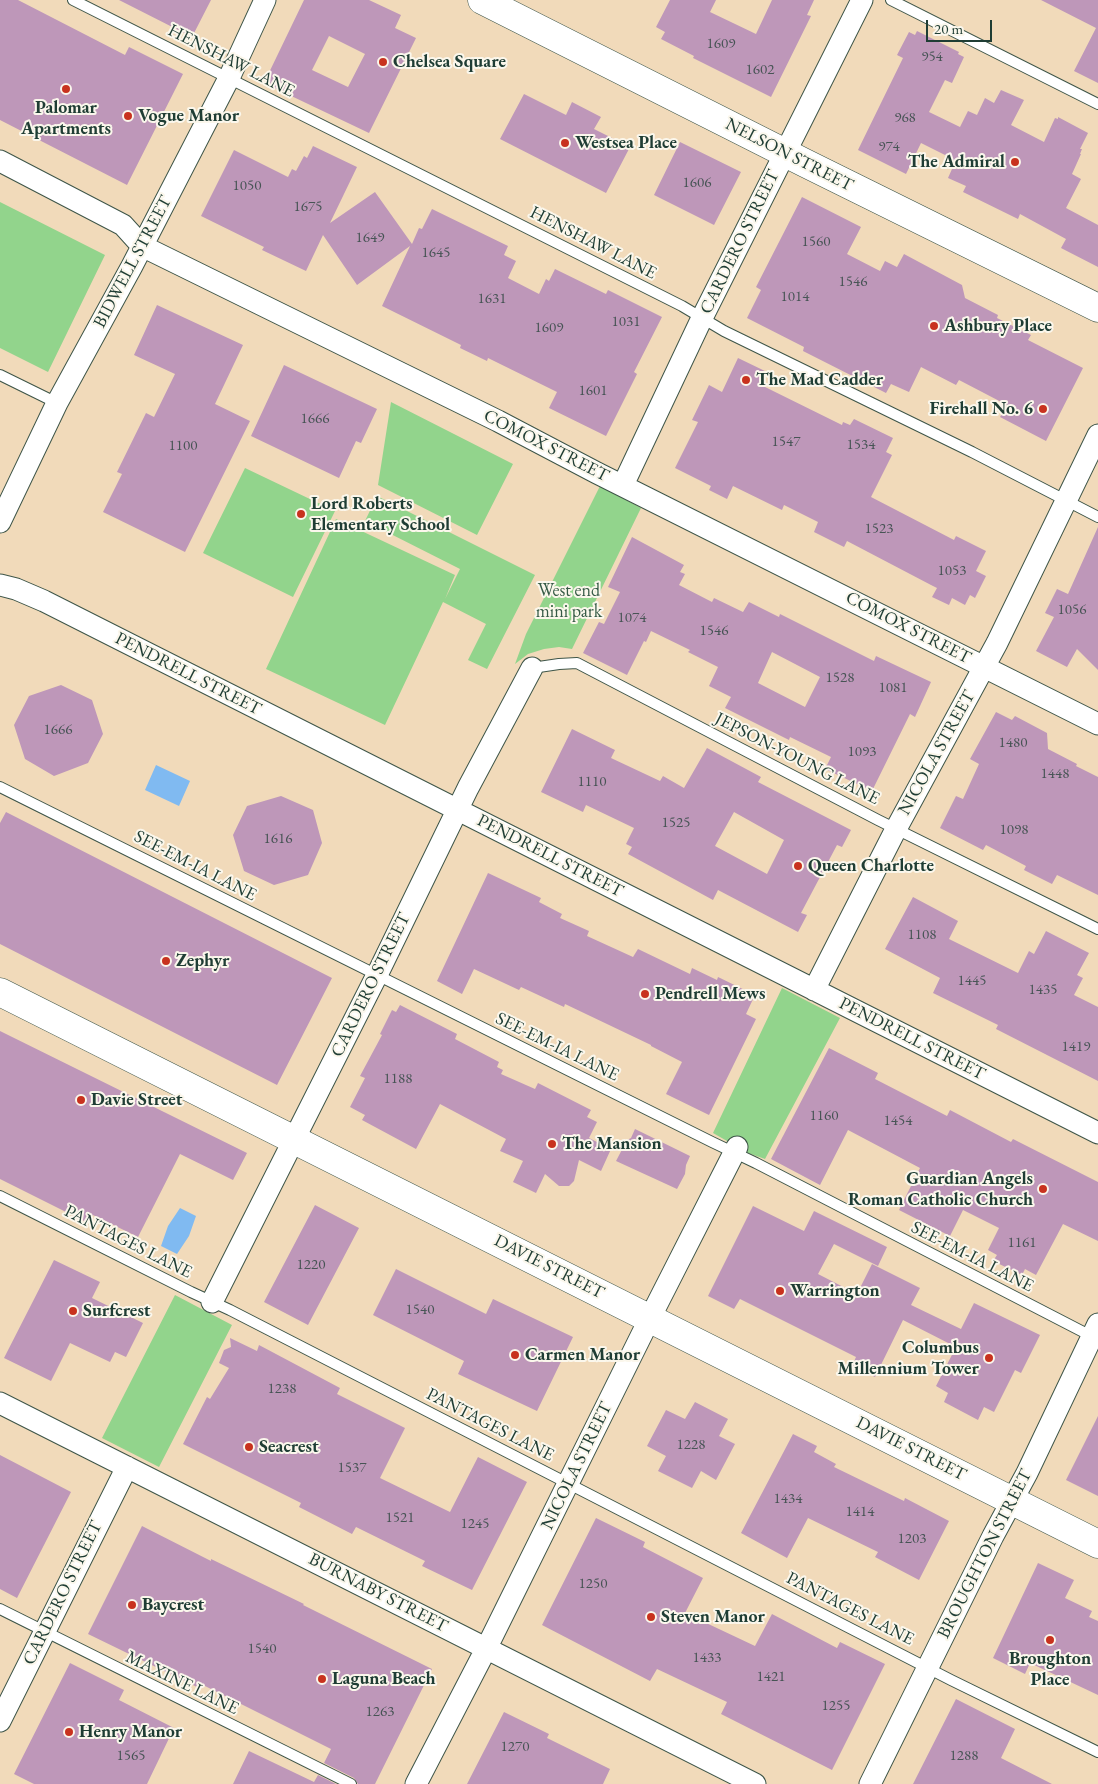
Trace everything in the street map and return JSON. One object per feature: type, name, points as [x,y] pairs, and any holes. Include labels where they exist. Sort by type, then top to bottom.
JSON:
[{"type":"main road","name":"NELSON STREET","points":[[482,0],[784,153],[1098,308]]},
{"type":"main road","name":"DAVIE STREET","points":[[0,992],[1098,1544]]},
{"type":"street","name":"BIDWELL STREET","points":[[0,522],[57,403],[142,246],[228,78],[265,0]]},
{"type":"street","name":"CARDERO STREET","points":[[623,485],[702,318],[862,0]]},
{"type":"street","name":"COMOX STREET","points":[[0,161],[123,225],[142,246],[302,323],[1098,724]]},
{"type":"street","name":"NICOLA STREET","points":[[814,990],[896,829],[997,643],[1098,435]]},
{"type":"street","name":"PENDRELL STREET","points":[[0,585],[16,588],[44,601],[1098,1133]]},
{"type":"street","name":"CARDERO STREET","points":[[212,1302],[457,809],[532,668]]},
{"type":"street","name":"NICOLA STREET","points":[[416,1784],[486,1649],[650,1318],[736,1150]]},
{"type":"street","name":"BROUGHTON STREET","points":[[870,1784],[1096,1333]]},
{"type":"street","name":"BURNABY STREET","points":[[0,1403],[755,1784]]},
{"type":"street","name":"CARDERO STREET","points":[[0,1720],[127,1467]]},
{"type":"lane","name":"HENSHAW LANE","points":[[73,0],[664,297],[724,331],[972,452],[1098,516]]},
{"type":"lane","points":[[891,0],[1098,104]]},
{"type":"lane","points":[[0,375],[57,403]]},
{"type":"lane","name":"JEPSON-YOUNG LANE","points":[[532,668],[577,663],[896,829],[1098,929]]},
{"type":"lane","name":"SEE-EM-IA LANE","points":[[0,787],[376,975],[736,1150],[1096,1333]]},
{"type":"lane","name":"PANTAGES LANE","points":[[0,1196],[1098,1752]]},
{"type":"lane","name":"MAXINE LANE","points":[[0,1610],[351,1784]]},
{"type":"green space","points":[[0,202],[105,255],[48,372],[0,348]]},
{"type":"green space","points":[[391,402],[513,464],[477,535],[378,485]]},
{"type":"green space","points":[[245,468],[335,511],[293,597],[203,553]]},
{"type":"green space","name":"West end mini park","points":[[600,486],[641,508],[572,649],[559,647],[544,649],[528,654],[515,664],[526,634]]},
{"type":"green space","points":[[377,496],[535,575],[487,669],[468,660],[486,624],[443,602],[385,725],[266,669],[336,519],[455,575],[445,599],[460,569],[365,521]]},
{"type":"green space","points":[[782,988],[840,1018],[765,1159],[748,1153],[713,1133]]},
{"type":"green space","points":[[175,1295],[232,1325],[159,1467],[102,1438]]},
{"type":"water","points":[[156,765],[190,781],[179,806],[145,790]]},
{"type":"water","points":[[180,1208],[196,1216],[189,1236],[177,1254],[161,1246],[168,1226]]},
{"type":"building","points":[[0,0],[18,0],[125,55],[129,47],[183,74],[127,185],[0,120]]},
{"type":"building","points":[[119,0],[211,0],[192,37]]},
{"type":"building","name":"Chelsea Square","points":[[304,0],[369,0],[401,15],[395,28],[416,38],[369,133],[264,83]],"holes":[[[329,36],[365,54],[348,87],[312,70]]]},
{"type":"building","points":[[670,0],[716,0],[710,12],[756,34],[772,0],[814,0],[807,15],[811,16],[771,97],[693,58],[694,56],[661,39],[665,32],[656,27]]},
{"type":"building","points":[[1041,0],[1098,0],[1098,83],[1074,71],[1096,28]]},
{"type":"building","points":[[917,31],[959,52],[958,54],[964,57],[952,83],[945,80],[929,112],[960,127],[968,111],[977,115],[985,98],[994,103],[1001,90],[1024,100],[1011,125],[1044,142],[1055,118],[1058,119],[1058,117],[1088,133],[1080,149],[1082,149],[1081,154],[1072,174],[1081,179],[1066,208],[1098,225],[1098,267],[1061,248],[1066,239],[1020,214],[1018,219],[963,192],[966,186],[948,178],[952,169],[949,168],[953,159],[921,143],[906,174],[858,150],[903,58],[897,55],[909,32],[915,35]]},
{"type":"building","name":"Westsea Place","points":[[524,94],[566,115],[572,102],[601,117],[594,129],[630,147],[606,193],[500,139]]},
{"type":"building","points":[[680,142],[741,172],[714,225],[654,195]]},
{"type":"building","points":[[313,146],[357,167],[330,223],[375,192],[412,244],[419,228],[422,229],[432,209],[508,246],[504,255],[516,261],[508,278],[539,294],[546,279],[549,281],[555,269],[606,294],[608,290],[662,317],[634,372],[637,374],[606,436],[549,408],[557,392],[488,358],[487,361],[460,348],[461,345],[382,306],[410,246],[357,285],[323,235],[306,271],[262,250],[264,247],[201,216],[234,150],[288,177],[292,169],[296,171],[304,156],[307,158]]},
{"type":"building","points":[[802,197],[861,227],[847,254],[880,271],[885,261],[897,267],[904,254],[962,285],[965,298],[998,315],[997,318],[1031,335],[1028,340],[1083,368],[1046,441],[1000,417],[1007,405],[959,380],[956,385],[921,367],[909,392],[891,384],[886,393],[803,351],[804,347],[747,318],[761,290],[756,287]]},
{"type":"building","points":[[157,305],[243,345],[215,404],[250,421],[185,552],[103,512],[122,474],[117,472],[146,413],[154,417],[175,374],[134,355]]},
{"type":"building","points":[[738,358],[767,372],[761,385],[842,425],[843,422],[850,425],[854,419],[893,438],[886,452],[892,455],[871,497],[954,540],[956,536],[986,551],[976,571],[986,576],[975,598],[970,595],[965,605],[952,598],[949,605],[932,597],[937,588],[847,541],[844,547],[814,532],[818,522],[784,505],[782,510],[733,486],[727,499],[709,490],[711,486],[675,468],[698,422],[692,420],[709,385],[722,392]]},
{"type":"building","points":[[284,365],[377,409],[361,443],[356,441],[339,478],[251,436]]},
{"type":"building","points":[[1098,527],[1098,670],[1077,649],[1067,667],[1036,651],[1054,617],[1045,613],[1057,589],[1068,594]]},
{"type":"building","points":[[632,537],[684,565],[680,572],[685,574],[679,585],[712,602],[714,598],[743,612],[749,602],[779,617],[780,614],[874,661],[876,656],[931,682],[915,717],[910,714],[872,791],[825,769],[831,757],[790,737],[789,740],[725,708],[731,697],[709,686],[718,667],[688,652],[690,650],[651,631],[627,675],[583,653],[599,622],[604,624],[620,592],[608,587]],"holes":[[[772,652],[820,677],[805,707],[758,683]]]},
{"type":"building","points":[[61,685],[92,700],[103,734],[88,763],[54,776],[25,759],[14,725],[29,696]]},
{"type":"building","points":[[996,712],[1012,720],[1015,716],[1047,733],[1048,749],[1098,777],[1098,895],[1057,875],[1052,884],[1024,870],[1026,866],[986,845],[983,850],[940,828],[956,796],[963,799],[979,764],[970,759]]},
{"type":"building","points":[[572,729],[615,750],[611,758],[660,781],[663,776],[684,788],[707,748],[761,777],[758,782],[851,830],[842,847],[837,845],[801,913],[807,915],[798,932],[718,890],[713,900],[628,854],[632,847],[626,844],[634,828],[586,805],[583,812],[541,792]],"holes":[[[734,812],[784,840],[767,874],[715,846]]]},
{"type":"building","points":[[281,796],[313,810],[322,843],[308,875],[274,885],[244,871],[233,835],[247,806]]},
{"type":"building","name":"Zephyr","points":[[6,812],[332,978],[277,1085],[0,944],[0,823]]},
{"type":"building","name":"Pendrell Mews","points":[[488,873],[541,898],[539,902],[562,914],[560,918],[589,931],[587,936],[633,957],[638,949],[690,974],[692,968],[717,980],[718,977],[755,995],[746,1014],[756,1019],[709,1115],[666,1094],[682,1062],[651,1045],[565,1004],[564,1007],[521,987],[519,990],[474,969],[462,994],[437,981]]},
{"type":"building","points":[[913,897],[958,921],[949,939],[1018,973],[1029,951],[1034,954],[1046,931],[1089,953],[1077,975],[1083,978],[1074,995],[1098,1007],[1098,1081],[996,1029],[998,1025],[933,993],[940,978],[885,949]]},
{"type":"building","points":[[400,1005],[457,1034],[455,1039],[499,1062],[497,1067],[503,1070],[501,1074],[535,1089],[538,1083],[591,1110],[587,1117],[597,1122],[589,1138],[611,1149],[601,1171],[579,1160],[574,1181],[569,1186],[559,1186],[545,1174],[536,1193],[513,1182],[523,1161],[500,1151],[506,1139],[440,1104],[416,1149],[362,1120],[365,1115],[350,1107],[365,1078],[360,1076],[382,1035],[380,1034],[392,1010],[396,1012]]},
{"type":"building","points":[[0,1031],[247,1153],[233,1180],[180,1154],[138,1237],[93,1215],[88,1223],[0,1179]]},
{"type":"building","points":[[829,1048],[878,1073],[875,1079],[947,1116],[950,1110],[1011,1142],[1013,1139],[1098,1182],[1098,1241],[1063,1224],[1036,1275],[1025,1269],[1022,1275],[993,1261],[997,1255],[988,1250],[999,1228],[963,1210],[950,1236],[899,1210],[920,1168],[848,1130],[820,1185],[771,1159]]},
{"type":"building","points":[[635,1129],[690,1156],[685,1174],[677,1189],[616,1161]]},
{"type":"building","points":[[315,1205],[359,1228],[308,1325],[264,1302]]},
{"type":"building","points":[[753,1206],[804,1231],[814,1211],[887,1247],[878,1266],[834,1244],[818,1274],[857,1294],[872,1264],[920,1288],[911,1305],[961,1329],[974,1303],[1040,1335],[1021,1373],[1015,1370],[994,1412],[984,1407],[978,1420],[944,1402],[948,1393],[936,1386],[956,1347],[903,1320],[875,1377],[852,1366],[856,1357],[740,1299],[734,1309],[708,1296]]},
{"type":"building","name":"Surfcrest","points":[[54,1260],[100,1282],[92,1298],[143,1323],[126,1357],[115,1352],[110,1362],[70,1343],[51,1381],[4,1358]]},
{"type":"building","points":[[396,1269],[486,1314],[493,1299],[573,1337],[537,1411],[458,1374],[464,1361],[373,1315]]},
{"type":"building","points":[[230,1338],[257,1351],[259,1345],[340,1388],[337,1394],[405,1428],[380,1478],[450,1512],[478,1457],[527,1482],[472,1590],[422,1566],[425,1561],[356,1527],[352,1534],[299,1507],[301,1503],[183,1444],[207,1397],[210,1399],[229,1368],[219,1363],[224,1350],[231,1347]]},
{"type":"building","points":[[695,1402],[728,1419],[719,1436],[735,1444],[716,1480],[701,1471],[692,1488],[658,1471],[666,1456],[647,1446],[666,1410],[685,1419]]},
{"type":"building","points":[[1098,1416],[1098,1496],[1066,1480]]},
{"type":"building","points":[[793,1434],[817,1446],[814,1452],[836,1464],[834,1467],[904,1501],[905,1498],[949,1521],[919,1580],[875,1557],[878,1552],[808,1518],[787,1558],[741,1533]]},
{"type":"building","points":[[0,1455],[71,1492],[17,1598],[0,1589]]},
{"type":"building","points":[[596,1518],[645,1542],[643,1547],[703,1578],[685,1613],[755,1646],[772,1614],[837,1648],[840,1642],[885,1664],[832,1770],[721,1714],[727,1702],[657,1669],[650,1681],[542,1625]]},
{"type":"building","points":[[142,1526],[211,1561],[211,1559],[304,1604],[432,1669],[375,1784],[358,1784],[354,1778],[324,1763],[331,1749],[201,1684],[199,1688],[88,1634]]},
{"type":"building","name":"Broughton Place","points":[[1038,1563],[1074,1580],[1065,1598],[1092,1611],[1089,1617],[1098,1621],[1098,1695],[1030,1663],[1025,1674],[993,1658]]},
{"type":"building","points":[[70,1663],[124,1690],[119,1700],[174,1728],[147,1784],[34,1784],[14,1774]]},
{"type":"building","points":[[956,1699],[1015,1729],[1001,1758],[1052,1784],[913,1784]]},
{"type":"building","points":[[504,1712],[549,1734],[547,1738],[610,1769],[603,1784],[467,1784]]},
{"type":"building","points":[[249,1751],[314,1782],[318,1775],[336,1784],[233,1784]]},
{"type":"place","name":"Chelsea Square","points":[[383,62]]},
{"type":"place","name":"Palomar Apartments","points":[[66,89]]},
{"type":"place","name":"Vogue Manor","points":[[128,116]]},
{"type":"place","name":"Westsea Place","points":[[565,143]]},
{"type":"place","name":"The Admiral","points":[[1015,162]]},
{"type":"place","name":"Ashbury Place","points":[[934,326]]},
{"type":"place","name":"The Mad Cadder","points":[[746,380]]},
{"type":"place","name":"Firehall No. 6","points":[[1043,409]]},
{"type":"place","name":"Lord Roberts Elementary School","points":[[301,514]]},
{"type":"place","name":"Queen Charlotte","points":[[798,866]]},
{"type":"place","name":"Zephyr","points":[[166,961]]},
{"type":"place","name":"Pendrell Mews","points":[[645,994]]},
{"type":"place","name":"Davie Street","points":[[81,1100]]},
{"type":"place","name":"The Mansion","points":[[552,1144]]},
{"type":"place","name":"Guardian Angels Roman Catholic Church","points":[[1043,1189]]},
{"type":"place","name":"Warrington","points":[[780,1291]]},
{"type":"place","name":"Surfcrest","points":[[73,1311]]},
{"type":"place","name":"Carmen Manor","points":[[515,1355]]},
{"type":"place","name":"Columbus Millennium Tower","points":[[989,1358]]},
{"type":"place","name":"Seacrest","points":[[249,1447]]},
{"type":"place","name":"Baycrest","points":[[132,1605]]},
{"type":"place","name":"Steven Manor","points":[[651,1617]]},
{"type":"place","name":"Broughton Place","points":[[1050,1640]]},
{"type":"place","name":"Laguna Beach","points":[[322,1679]]},
{"type":"place","name":"Henry Manor","points":[[69,1732]]}]
